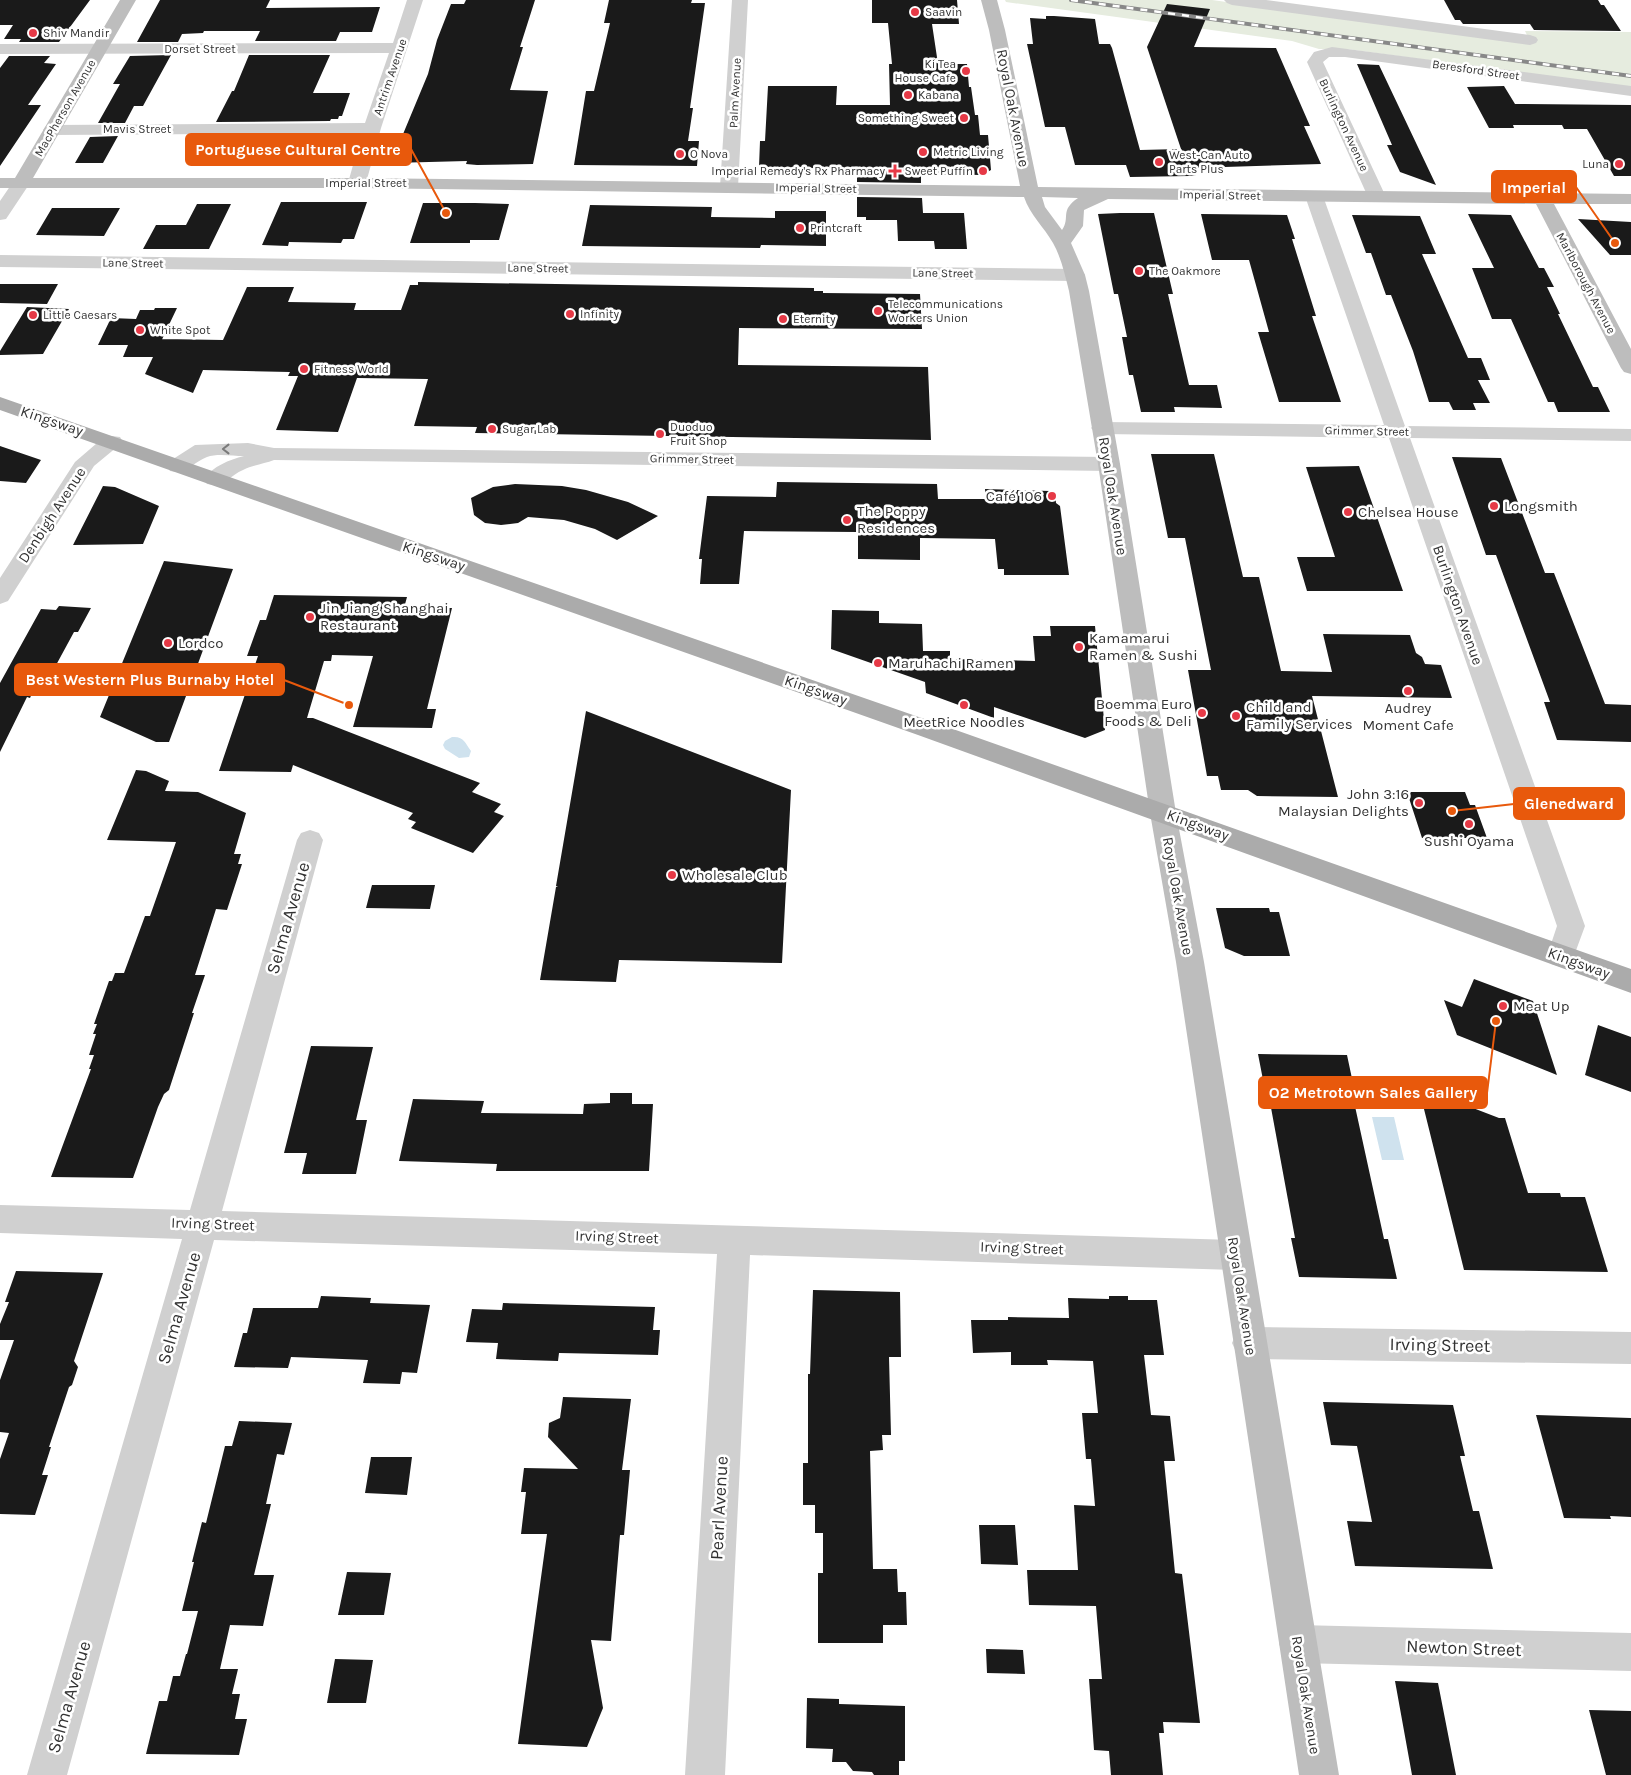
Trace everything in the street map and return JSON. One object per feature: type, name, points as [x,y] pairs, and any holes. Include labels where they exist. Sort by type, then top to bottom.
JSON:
[{"type":"main road","name":"MacPherson Avenue","points":[[21,183],[128,0]]},
{"type":"main road","name":"Royal Oak Avenue","points":[[989,0],[998,30],[1031,193],[1036,206],[1062,242],[1075,275],[1109,464],[1163,813],[1190,962],[1319,1775]]},
{"type":"main road","name":"Imperial Street","points":[[0,183],[358,183],[1104,194],[1631,199]]},
{"type":"main road","points":[[1062,242],[1074,226],[1074,212],[1077,207],[1104,194]]},
{"type":"main road","name":"Marlborough Avenue","points":[[1542,198],[1631,368]]},
{"type":"main road","name":"Kingsway","points":[[0,403],[1163,813],[1631,981]]},
{"type":"street","name":"Antrim Avenue","points":[[358,183],[372,128],[415,0]]},
{"type":"street","name":"Palm Avenue","points":[[728,187],[740,0]]},
{"type":"street","points":[[1232,0],[1530,40]]},
{"type":"street","points":[[1386,6],[1392,22]]},
{"type":"street","name":"Dorset Street","points":[[0,49],[400,48]]},
{"type":"street","name":"Beresford Street","points":[[1320,54],[1345,52],[1631,91]]},
{"type":"street","name":"Burlington Avenue","points":[[1320,54],[1316,57],[1315,62],[1377,197]]},
{"type":"street","name":"Mavis Street","points":[[52,130],[372,128]]},
{"type":"street","name":"MacPherson Avenue","points":[[0,215],[21,183]]},
{"type":"street","name":"Burlington Avenue","points":[[1314,196],[1571,926],[1561,956]]},
{"type":"street","name":"Lane Street","points":[[0,262],[1075,275]]},
{"type":"street","name":"Grimmer Street","points":[[1102,428],[1631,435]]},
{"type":"street","name":"Denbigh Avenue","points":[[0,596],[86,462],[112,442]]},
{"type":"street","name":"Grimmer Street","points":[[178,466],[203,450],[248,449],[274,454],[1109,464]]},
{"type":"street","name":"Grimmer Street","points":[[216,479],[235,465],[274,454]]},
{"type":"street","name":"Selma Avenue","points":[[47,1775],[310,840]]},
{"type":"street","name":"Irving Street","points":[[0,1219],[1235,1255]]},
{"type":"street","name":"Pearl Avenue","points":[[704,1775],[734,1240]]},
{"type":"street","name":"Irving Street","points":[[1249,1343],[1631,1348]]},
{"type":"street","name":"Newton Street","points":[[1298,1644],[1631,1652]]},
{"type":"shaded area","points":[[1005,0],[1212,0],[1408,27],[1528,37],[1525,31],[1631,32],[1631,88],[1347,49],[1319,49],[1292,41],[1006,2]]},
{"type":"water","points":[[452,737],[464,741],[471,751],[469,757],[459,758],[445,749],[443,745],[445,741]]},
{"type":"water","points":[[1372,1117],[1394,1117],[1404,1160],[1382,1160]]},
{"type":"building","points":[[0,0],[90,0],[59,42],[19,42],[21,39],[4,39],[13,25],[0,25]]},
{"type":"building","points":[[160,0],[270,0],[266,8],[380,7],[372,32],[340,32],[336,41],[255,41],[260,31],[204,31],[203,33],[182,34],[178,42],[137,42]]},
{"type":"building","points":[[466,0],[535,0],[520,47],[523,47],[510,90],[548,91],[533,164],[477,165],[466,164],[467,161],[391,163],[428,74],[437,40],[451,4],[464,4]]},
{"type":"building","points":[[609,0],[692,0],[691,3],[705,3],[690,108],[693,108],[688,141],[699,141],[697,166],[574,165],[586,91],[594,91],[610,23],[604,23]]},
{"type":"building","points":[[872,0],[957,0],[959,24],[932,24],[938,64],[967,64],[969,87],[971,87],[975,115],[978,115],[980,135],[988,135],[991,170],[982,175],[921,174],[921,183],[857,182],[857,169],[759,167],[760,141],[765,141],[768,86],[837,86],[836,105],[890,105],[889,64],[892,64],[888,23],[872,23]]},
{"type":"building","points":[[1444,0],[1598,0],[1601,5],[1604,5],[1621,31],[1534,30],[1530,24],[1463,24],[1460,20],[1455,20]]},
{"type":"building","points":[[1167,4],[1210,9],[1194,47],[1276,48],[1310,126],[1304,126],[1321,164],[1193,168],[1196,175],[1130,177],[1126,165],[1075,165],[1065,127],[1045,127],[1027,44],[1033,44],[1030,18],[1046,19],[1046,16],[1054,16],[1095,19],[1099,44],[1110,44],[1112,48],[1140,150],[1181,149],[1147,47]]},
{"type":"building","points":[[171,55],[143,106],[134,106],[125,123],[98,123],[120,84],[113,84],[130,56]]},
{"type":"building","points":[[249,55],[330,55],[313,93],[350,93],[342,116],[330,121],[216,122],[232,91],[234,91]]},
{"type":"building","points":[[9,56],[50,56],[44,63],[56,64],[28,105],[41,105],[0,166],[0,68]]},
{"type":"building","points":[[1357,64],[1379,65],[1436,185],[1400,172],[1387,145],[1392,145]]},
{"type":"building","points":[[1504,86],[1515,104],[1631,105],[1631,176],[1614,176],[1587,129],[1564,129],[1562,125],[1513,125],[1514,128],[1489,128],[1467,87]]},
{"type":"building","points":[[118,136],[103,163],[75,163],[90,137]]},
{"type":"building","points":[[857,197],[922,198],[923,213],[964,213],[967,249],[935,249],[934,241],[898,241],[897,220],[866,220],[866,217],[857,217]]},
{"type":"building","points":[[281,202],[367,202],[354,239],[343,239],[341,243],[289,242],[288,246],[262,245]]},
{"type":"building","points":[[423,203],[509,204],[499,240],[470,240],[470,243],[410,243]]},
{"type":"building","points":[[197,204],[231,204],[209,249],[143,249],[156,225],[186,225]]},
{"type":"building","points":[[590,205],[712,207],[711,217],[775,218],[775,211],[826,211],[826,246],[761,245],[760,248],[582,246]]},
{"type":"building","points":[[52,208],[120,208],[104,236],[36,235]]},
{"type":"building","points":[[1154,213],[1173,294],[1168,294],[1189,385],[1217,385],[1222,408],[1174,407],[1175,412],[1141,412],[1133,375],[1129,375],[1122,337],[1127,337],[1118,294],[1114,294],[1098,214]]},
{"type":"building","points":[[1201,214],[1287,215],[1295,239],[1292,239],[1316,316],[1312,316],[1341,402],[1279,402],[1258,332],[1269,332],[1249,260],[1212,260]]},
{"type":"building","points":[[1468,214],[1511,215],[1539,268],[1544,268],[1554,287],[1547,287],[1560,314],[1558,314],[1593,387],[1598,387],[1610,412],[1558,412],[1554,402],[1548,402],[1511,319],[1492,319],[1472,268],[1494,268]]},
{"type":"building","points":[[1352,215],[1420,216],[1436,254],[1422,254],[1468,358],[1481,358],[1490,380],[1478,380],[1490,403],[1473,403],[1476,410],[1453,410],[1449,402],[1429,402],[1413,351],[1391,295],[1386,295],[1371,253],[1366,253]]},
{"type":"building","points":[[1578,219],[1631,222],[1631,255],[1610,255]]},
{"type":"building","points":[[418,282],[814,288],[814,291],[823,291],[823,293],[920,294],[922,329],[739,328],[738,365],[928,367],[931,440],[475,433],[477,427],[414,426],[428,379],[357,378],[338,432],[276,430],[298,376],[288,376],[290,372],[203,370],[193,393],[145,374],[153,357],[123,357],[128,345],[98,345],[111,318],[136,319],[140,310],[177,308],[162,339],[223,340],[247,287],[294,287],[288,302],[356,303],[354,310],[401,310],[410,285],[418,285]]},
{"type":"building","points":[[0,284],[58,284],[47,304],[0,303]]},
{"type":"building","points":[[27,307],[69,309],[43,354],[0,355],[0,351]]},
{"type":"building","points":[[0,446],[41,460],[26,483],[0,481]]},
{"type":"building","points":[[1151,454],[1214,454],[1243,577],[1259,577],[1281,671],[1332,672],[1323,634],[1410,635],[1416,653],[1422,657],[1425,664],[1441,665],[1452,698],[1312,696],[1338,797],[1257,796],[1248,790],[1221,790],[1218,776],[1207,776],[1188,670],[1211,670],[1185,538],[1168,538]]},
{"type":"building","points":[[1452,457],[1501,458],[1545,573],[1554,573],[1605,704],[1631,705],[1631,742],[1557,740],[1544,702],[1550,702],[1496,555],[1486,555]]},
{"type":"building","name":"Chelsea House","points":[[1359,466],[1403,591],[1307,591],[1297,557],[1335,557],[1306,467]]},
{"type":"building","points":[[777,482],[937,484],[938,499],[986,499],[985,489],[1050,491],[1050,493],[1055,493],[1056,503],[1060,506],[1069,575],[1004,575],[1004,569],[998,569],[995,539],[920,538],[920,560],[858,559],[858,532],[744,531],[739,584],[700,584],[702,559],[699,559],[707,496],[776,497]]},
{"type":"building","points":[[515,484],[562,486],[586,490],[628,502],[658,516],[617,540],[595,529],[564,520],[528,517],[518,523],[501,525],[485,523],[474,515],[471,498],[493,487]]},
{"type":"building","points":[[103,486],[115,487],[159,506],[143,544],[73,545]]},
{"type":"building","name":"Lordco","points":[[164,561],[233,569],[169,742],[156,742],[100,717]]},
{"type":"building","points":[[274,595],[407,597],[404,608],[452,608],[427,709],[436,709],[432,728],[353,727],[373,656],[332,655],[331,661],[324,661],[307,718],[313,718],[480,783],[472,792],[501,804],[494,812],[504,816],[473,853],[411,828],[416,822],[408,819],[413,813],[293,765],[291,772],[219,771],[258,656],[247,656],[260,620],[266,620]]},
{"type":"building","points":[[59,606],[91,608],[78,632],[74,632],[42,691],[33,691],[30,698],[27,697],[0,752],[0,683],[41,609],[56,610]]},
{"type":"building","points":[[832,610],[879,611],[879,623],[922,624],[923,651],[950,651],[950,659],[1035,661],[1033,636],[1051,636],[1050,626],[1095,626],[1105,730],[1085,738],[994,707],[994,718],[926,693],[925,682],[831,649]]},
{"type":"building","name":"Wholesale Club","points":[[586,711],[791,790],[782,963],[619,960],[616,982],[540,980],[556,887],[558,887],[556,886]]},
{"type":"building","points":[[136,770],[146,771],[169,781],[165,791],[198,792],[246,813],[234,854],[241,854],[238,864],[242,864],[227,910],[216,909],[195,975],[205,975],[192,1013],[194,1013],[169,1090],[164,1094],[158,1107],[133,1178],[51,1177],[91,1069],[89,1069],[94,1055],[89,1055],[96,1034],[93,1034],[97,1024],[94,1024],[109,981],[112,981],[115,973],[124,973],[145,916],[150,916],[176,842],[107,840]]},
{"type":"building","points":[[1407,792],[1465,792],[1470,805],[1475,805],[1487,838],[1422,838]]},
{"type":"building","points":[[372,885],[435,885],[430,909],[366,908]]},
{"type":"building","points":[[1216,908],[1269,908],[1270,912],[1279,912],[1290,956],[1244,956],[1225,948]]},
{"type":"building","points":[[1474,979],[1533,1001],[1557,1075],[1457,1035],[1444,1000],[1462,1007]]},
{"type":"building","points":[[1598,1025],[1631,1037],[1631,1092],[1585,1075]]},
{"type":"building","points":[[311,1046],[373,1047],[356,1120],[367,1120],[356,1174],[302,1174],[307,1153],[284,1153]]},
{"type":"building","points":[[1258,1054],[1347,1055],[1354,1088],[1351,1088],[1384,1239],[1388,1239],[1397,1279],[1299,1277],[1291,1238],[1295,1238],[1267,1086],[1264,1085]]},
{"type":"building","points":[[610,1093],[632,1093],[632,1104],[653,1104],[649,1171],[496,1171],[497,1164],[399,1161],[413,1099],[484,1101],[481,1113],[583,1114],[584,1104],[610,1103]]},
{"type":"building","points":[[1421,1097],[1447,1098],[1499,1118],[1505,1118],[1528,1193],[1560,1193],[1561,1197],[1585,1197],[1608,1272],[1464,1270]]},
{"type":"building","points":[[16,1271],[103,1273],[74,1361],[78,1367],[72,1385],[69,1387],[49,1447],[51,1447],[42,1475],[48,1475],[35,1515],[0,1514],[0,1459],[9,1433],[0,1432],[0,1380],[14,1340],[0,1340],[0,1324],[9,1302],[5,1302]]},
{"type":"building","points":[[813,1290],[900,1292],[901,1357],[889,1357],[891,1435],[882,1435],[883,1450],[870,1451],[873,1569],[897,1569],[898,1592],[906,1592],[907,1625],[883,1625],[883,1643],[818,1643],[818,1573],[823,1573],[823,1533],[815,1533],[815,1505],[803,1505],[803,1463],[808,1463],[808,1374],[810,1374]]},
{"type":"building","points":[[321,1296],[371,1298],[370,1303],[430,1305],[417,1373],[402,1372],[400,1384],[363,1383],[368,1360],[291,1357],[288,1368],[234,1367],[243,1333],[247,1333],[253,1308],[318,1308]]},
{"type":"building","points":[[1109,1296],[1128,1296],[1128,1300],[1157,1300],[1164,1355],[1144,1355],[1151,1415],[1170,1416],[1175,1461],[1164,1461],[1175,1573],[1182,1574],[1200,1723],[1163,1722],[1164,1733],[1159,1733],[1163,1775],[1111,1775],[1109,1751],[1094,1750],[1089,1679],[1102,1679],[1096,1606],[1029,1605],[1027,1570],[1078,1570],[1074,1505],[1095,1506],[1091,1459],[1086,1459],[1082,1413],[1098,1413],[1093,1361],[1047,1360],[1048,1365],[1011,1365],[1011,1352],[973,1353],[971,1320],[1008,1320],[1008,1317],[1069,1318],[1068,1298],[1109,1299]]},
{"type":"building","points":[[503,1303],[655,1307],[653,1330],[660,1330],[658,1355],[559,1353],[558,1361],[496,1359],[498,1343],[466,1342],[472,1309],[502,1310]]},
{"type":"building","points":[[563,1397],[631,1399],[622,1470],[630,1470],[624,1535],[620,1535],[611,1641],[591,1640],[603,1708],[587,1747],[518,1744],[547,1534],[521,1534],[526,1492],[521,1492],[524,1468],[578,1469],[548,1437],[549,1423],[560,1418]]},
{"type":"building","points":[[1323,1402],[1453,1405],[1465,1456],[1460,1456],[1473,1511],[1479,1511],[1493,1569],[1355,1566],[1347,1521],[1372,1522],[1357,1446],[1331,1445]]},
{"type":"building","points":[[1536,1415],[1631,1418],[1631,1517],[1610,1516],[1611,1519],[1564,1518]]},
{"type":"building","points":[[239,1421],[292,1423],[284,1455],[277,1454],[266,1504],[271,1504],[254,1575],[274,1575],[263,1626],[230,1625],[220,1669],[238,1669],[232,1694],[240,1694],[235,1719],[247,1719],[239,1755],[146,1754],[159,1701],[167,1701],[173,1676],[180,1676],[187,1654],[198,1611],[182,1611],[194,1562],[192,1562],[202,1522],[206,1523],[225,1446],[232,1446]]},
{"type":"building","points":[[371,1457],[412,1457],[407,1495],[365,1493]]},
{"type":"building","points":[[979,1525],[1015,1525],[1018,1565],[981,1564]]},
{"type":"building","points":[[347,1572],[391,1573],[384,1615],[338,1615]]},
{"type":"building","points":[[986,1649],[1023,1650],[1025,1674],[987,1673]]},
{"type":"building","points":[[335,1659],[373,1660],[366,1703],[327,1703]]},
{"type":"building","points":[[1395,1681],[1438,1683],[1456,1775],[1412,1775]]},
{"type":"building","points":[[807,1698],[839,1699],[839,1704],[905,1706],[905,1761],[899,1761],[899,1775],[874,1775],[872,1772],[853,1771],[846,1762],[832,1762],[833,1749],[806,1748]]},
{"type":"building","points":[[1589,1710],[1631,1711],[1631,1775],[1606,1775]]},
{"type":"railway","points":[[1071,0],[1631,76]]},
{"type":"place","name":"Saavin","points":[[915,12]]},
{"type":"place","name":"Shiv Mandir","points":[[33,33]]},
{"type":"place","name":"Ki Tea House Cafe","points":[[966,71]]},
{"type":"place","name":"Kabana","points":[[908,95]]},
{"type":"place","name":"Something Sweet","points":[[964,118]]},
{"type":"place","name":"Metric Living","points":[[923,152]]},
{"type":"place","name":"O Nova","points":[[680,154]]},
{"type":"place","name":"West-Can Auto Parts Plus","points":[[1159,162]]},
{"type":"place","name":"Luna","points":[[1619,164]]},
{"type":"place","name":"Imperial Remedy's Rx Pharmacy","points":[[895,171]]},
{"type":"place","name":"Sweet Puffin","points":[[983,171]]},
{"type":"place","name":"Portuguese Cultural Centre","points":[[446,213]]},
{"type":"place","name":"Printcraft","points":[[800,228]]},
{"type":"place","name":"Imperial","points":[[1615,243]]},
{"type":"place","name":"The Oakmore","points":[[1139,271]]},
{"type":"place","name":"Telecommunications Workers Union","points":[[878,311]]},
{"type":"place","name":"Infinity","points":[[570,314]]},
{"type":"place","name":"Little Caesars","points":[[33,315]]},
{"type":"place","name":"Eternity","points":[[783,319]]},
{"type":"place","name":"White Spot","points":[[140,330]]},
{"type":"place","name":"Fitness World","points":[[304,369]]},
{"type":"place","name":"Sugar Lab","points":[[492,429]]},
{"type":"place","name":"Duoduo Fruit Shop","points":[[660,434]]},
{"type":"place","name":"Café 106","points":[[1052,496]]},
{"type":"place","name":"Longsmith","points":[[1494,506]]},
{"type":"place","name":"Chelsea House","points":[[1348,512]]},
{"type":"place","name":"The Poppy Residences","points":[[847,520]]},
{"type":"place","name":"Jin Jiang Shanghai Restaurant","points":[[310,617]]},
{"type":"place","name":"Lordco","points":[[168,643]]},
{"type":"place","name":"Kamamarui Ramen & Sushi","points":[[1079,647]]},
{"type":"place","name":"Maruhachi Ramen","points":[[878,663]]},
{"type":"place","name":"Audrey Moment Cafe","points":[[1408,691]]},
{"type":"place","name":"Best Western Plus Burnaby Hotel","points":[[349,705]]},
{"type":"place","name":"MeetRice Noodles","points":[[964,705]]},
{"type":"place","name":"Boemma Euro Foods & Deli","points":[[1202,713]]},
{"type":"place","name":"Child and Family Services","points":[[1236,716]]},
{"type":"place","name":"John 3:16 Malaysian Delights","points":[[1419,803]]},
{"type":"place","name":"Glenedward","points":[[1452,811]]},
{"type":"place","name":"Sushi Oyama","points":[[1469,824]]},
{"type":"place","name":"Wholesale Club","points":[[672,875]]},
{"type":"place","name":"Meat Up","points":[[1503,1006]]},
{"type":"place","name":"O2 Metrotown Sales Gallery","points":[[1496,1021]]}]
